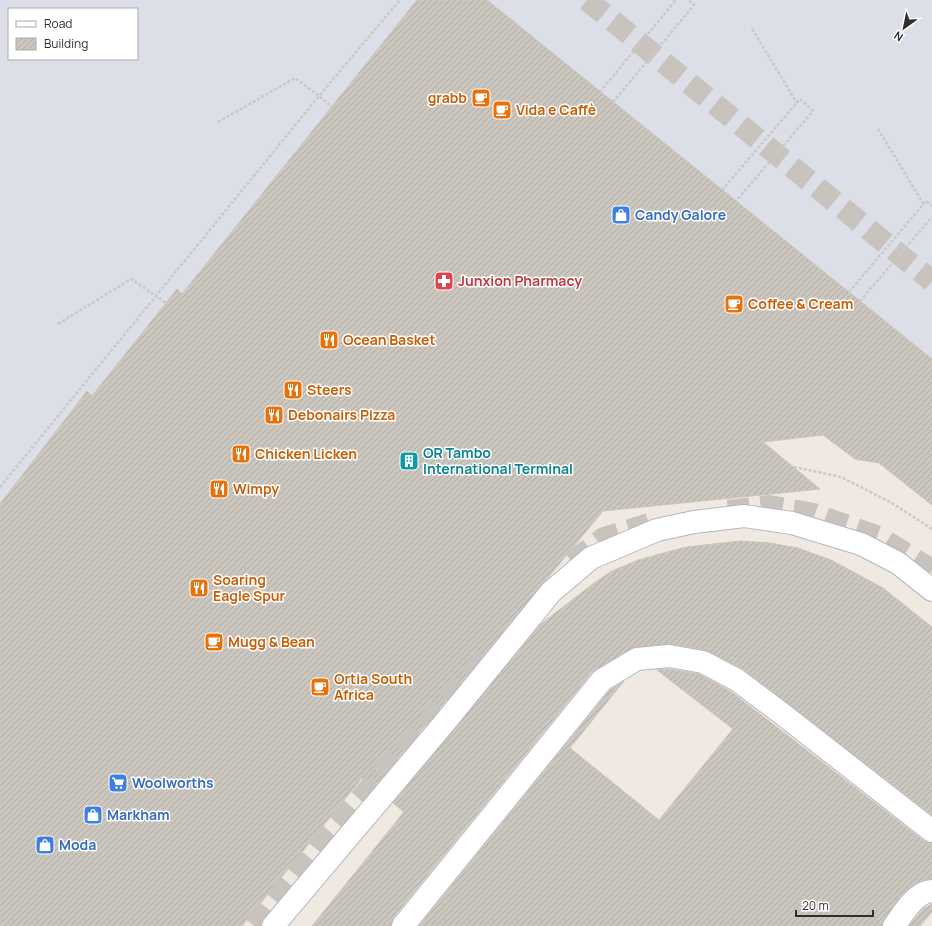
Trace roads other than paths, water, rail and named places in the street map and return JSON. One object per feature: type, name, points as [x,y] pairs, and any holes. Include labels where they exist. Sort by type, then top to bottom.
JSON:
[{"type":"street","points":[[273,926],[446,721],[551,592],[591,558],[657,530],[694,522],[744,516],[792,523],[861,544],[898,563],[932,590]]},
{"type":"street","points":[[403,926],[602,680],[637,659],[669,656],[703,662],[737,680],[932,831]]},
{"type":"street","points":[[894,926],[915,900],[922,894],[932,891]]},
{"type":"tunnel","points":[[587,0],[932,281]]},
{"type":"tunnel","points":[[728,511],[769,506],[814,514],[879,537],[932,570]]},
{"type":"tunnel","points":[[572,562],[604,538],[649,524]]},
{"type":"tunnel","points":[[254,926],[323,841],[489,653]]},
{"type":"place","name":"grabb","points":[[481,98]]},
{"type":"place","name":"Vida e Caffè","points":[[502,110]]},
{"type":"place","name":"Candy Galore","points":[[621,215]]},
{"type":"place","name":"Junxion Pharmacy","points":[[444,281]]},
{"type":"place","name":"Coffee & Cream","points":[[734,304]]},
{"type":"place","name":"Ocean Basket","points":[[329,340]]},
{"type":"place","name":"Steers","points":[[293,390]]},
{"type":"place","name":"Debonairs Pizza","points":[[274,415]]},
{"type":"place","name":"Chicken Licken","points":[[241,454]]},
{"type":"place","name":"OR Tambo International Terminal","points":[[409,461]]},
{"type":"place","name":"Wimpy","points":[[219,489]]},
{"type":"place","name":"Soaring Eagle Spur","points":[[199,588]]},
{"type":"place","name":"Mugg & Bean","points":[[214,642]]},
{"type":"place","name":"Ortia South Africa","points":[[320,687]]},
{"type":"place","name":"Woolworths","points":[[118,783]]},
{"type":"place","name":"Markham","points":[[93,815]]},
{"type":"place","name":"Moda","points":[[45,845]]}]
